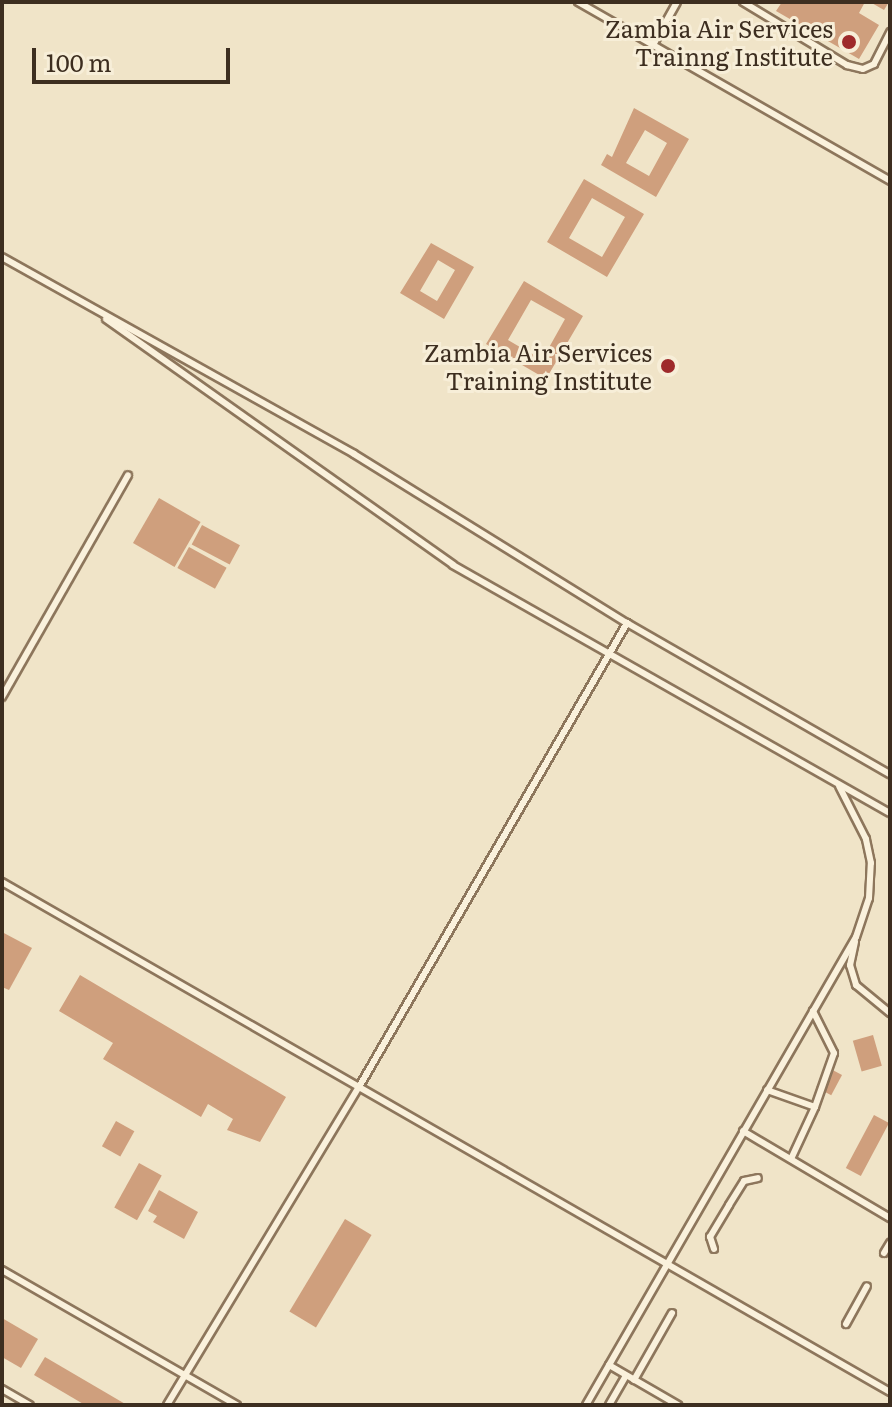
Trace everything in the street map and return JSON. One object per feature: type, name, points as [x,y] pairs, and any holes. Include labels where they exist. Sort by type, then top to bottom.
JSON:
[{"type":"lane","points":[[578,2],[890,181]]},
{"type":"lane","points":[[653,45],[677,2]]},
{"type":"lane","points":[[743,2],[847,65],[863,69],[874,64],[890,32]]},
{"type":"lane","points":[[2,257],[354,454],[627,623],[890,774]]},
{"type":"lane","points":[[63,291],[453,565],[608,656],[805,761],[890,813]]},
{"type":"lane","points":[[2,697],[128,475]]},
{"type":"lane","points":[[167,1405],[359,1087],[627,623]]},
{"type":"lane","points":[[837,783],[866,839],[871,863],[869,898],[850,965],[856,985],[890,1013]]},
{"type":"lane","points":[[2,882],[890,1392]]},
{"type":"lane","points":[[586,1405],[856,937]]},
{"type":"lane","points":[[791,1159],[815,1107],[834,1053],[813,1011]]},
{"type":"lane","points":[[767,1090],[815,1107]]},
{"type":"lane","points":[[743,1131],[890,1218]]},
{"type":"lane","points":[[714,1249],[710,1237],[744,1181],[758,1178]]},
{"type":"lane","points":[[884,1253],[890,1243]]},
{"type":"lane","points":[[2,1270],[237,1405]]},
{"type":"lane","points":[[846,1324],[867,1286]]},
{"type":"lane","points":[[634,1380],[672,1313]]},
{"type":"lane","points":[[609,1365],[678,1405]]},
{"type":"lane","points":[[609,1405],[626,1375]]},
{"type":"lane","points":[[2,1389],[30,1405]]},
{"type":"building","name":"Zambia Air Services Trainng Institute","points":[[782,2],[865,2],[859,13],[879,25],[859,59],[776,11]]},
{"type":"building","name":"Zambia Air Services Trainng Institute","points":[[870,2],[889,2],[884,10]]},
{"type":"building","points":[[634,108],[689,139],[656,197],[601,165],[607,154],[612,157]],"holes":[[[645,130],[667,143],[649,176],[626,163]]]},
{"type":"building","points":[[584,179],[644,214],[607,277],[547,242]],"holes":[[[592,198],[625,217],[602,257],[569,238]]]},
{"type":"building","points":[[431,243],[474,267],[444,319],[400,293]],"holes":[[[438,260],[455,270],[437,301],[420,291]]]},
{"type":"building","points":[[524,281],[583,316],[546,379],[486,344]],"holes":[[[531,300],[565,319],[542,360],[508,340]]]},
{"type":"building","points":[[159,498],[201,522],[175,567],[133,543]]},
{"type":"building","points":[[202,525],[240,545],[230,565],[192,544]]},
{"type":"building","points":[[189,547],[227,568],[215,589],[177,568]]},
{"type":"building","points":[[2,932],[32,948],[9,990],[2,987]]},
{"type":"building","points":[[80,975],[286,1097],[260,1142],[227,1130],[233,1119],[208,1104],[201,1117],[103,1059],[113,1043],[59,1011]]},
{"type":"building","points":[[873,1035],[882,1066],[862,1072],[853,1041]]},
{"type":"building","points":[[827,1067],[842,1075],[831,1095],[816,1087]]},
{"type":"building","points":[[874,1115],[889,1123],[861,1176],[846,1168]]},
{"type":"building","points":[[116,1121],[134,1131],[120,1157],[102,1146]]},
{"type":"building","points":[[139,1163],[162,1176],[137,1220],[114,1208]]},
{"type":"building","points":[[159,1190],[198,1212],[184,1239],[153,1222],[157,1216],[148,1211]]},
{"type":"building","points":[[345,1219],[372,1235],[316,1328],[289,1312]]},
{"type":"building","points":[[2,1318],[38,1339],[21,1368],[2,1357]]},
{"type":"building","points":[[45,1357],[127,1405],[85,1405],[34,1375]]},
{"type":"place","name":"Zambia Air Services Trainng Institute","points":[[849,42]]},
{"type":"place","name":"Zambia Air Services Training Institute","points":[[668,366]]}]
